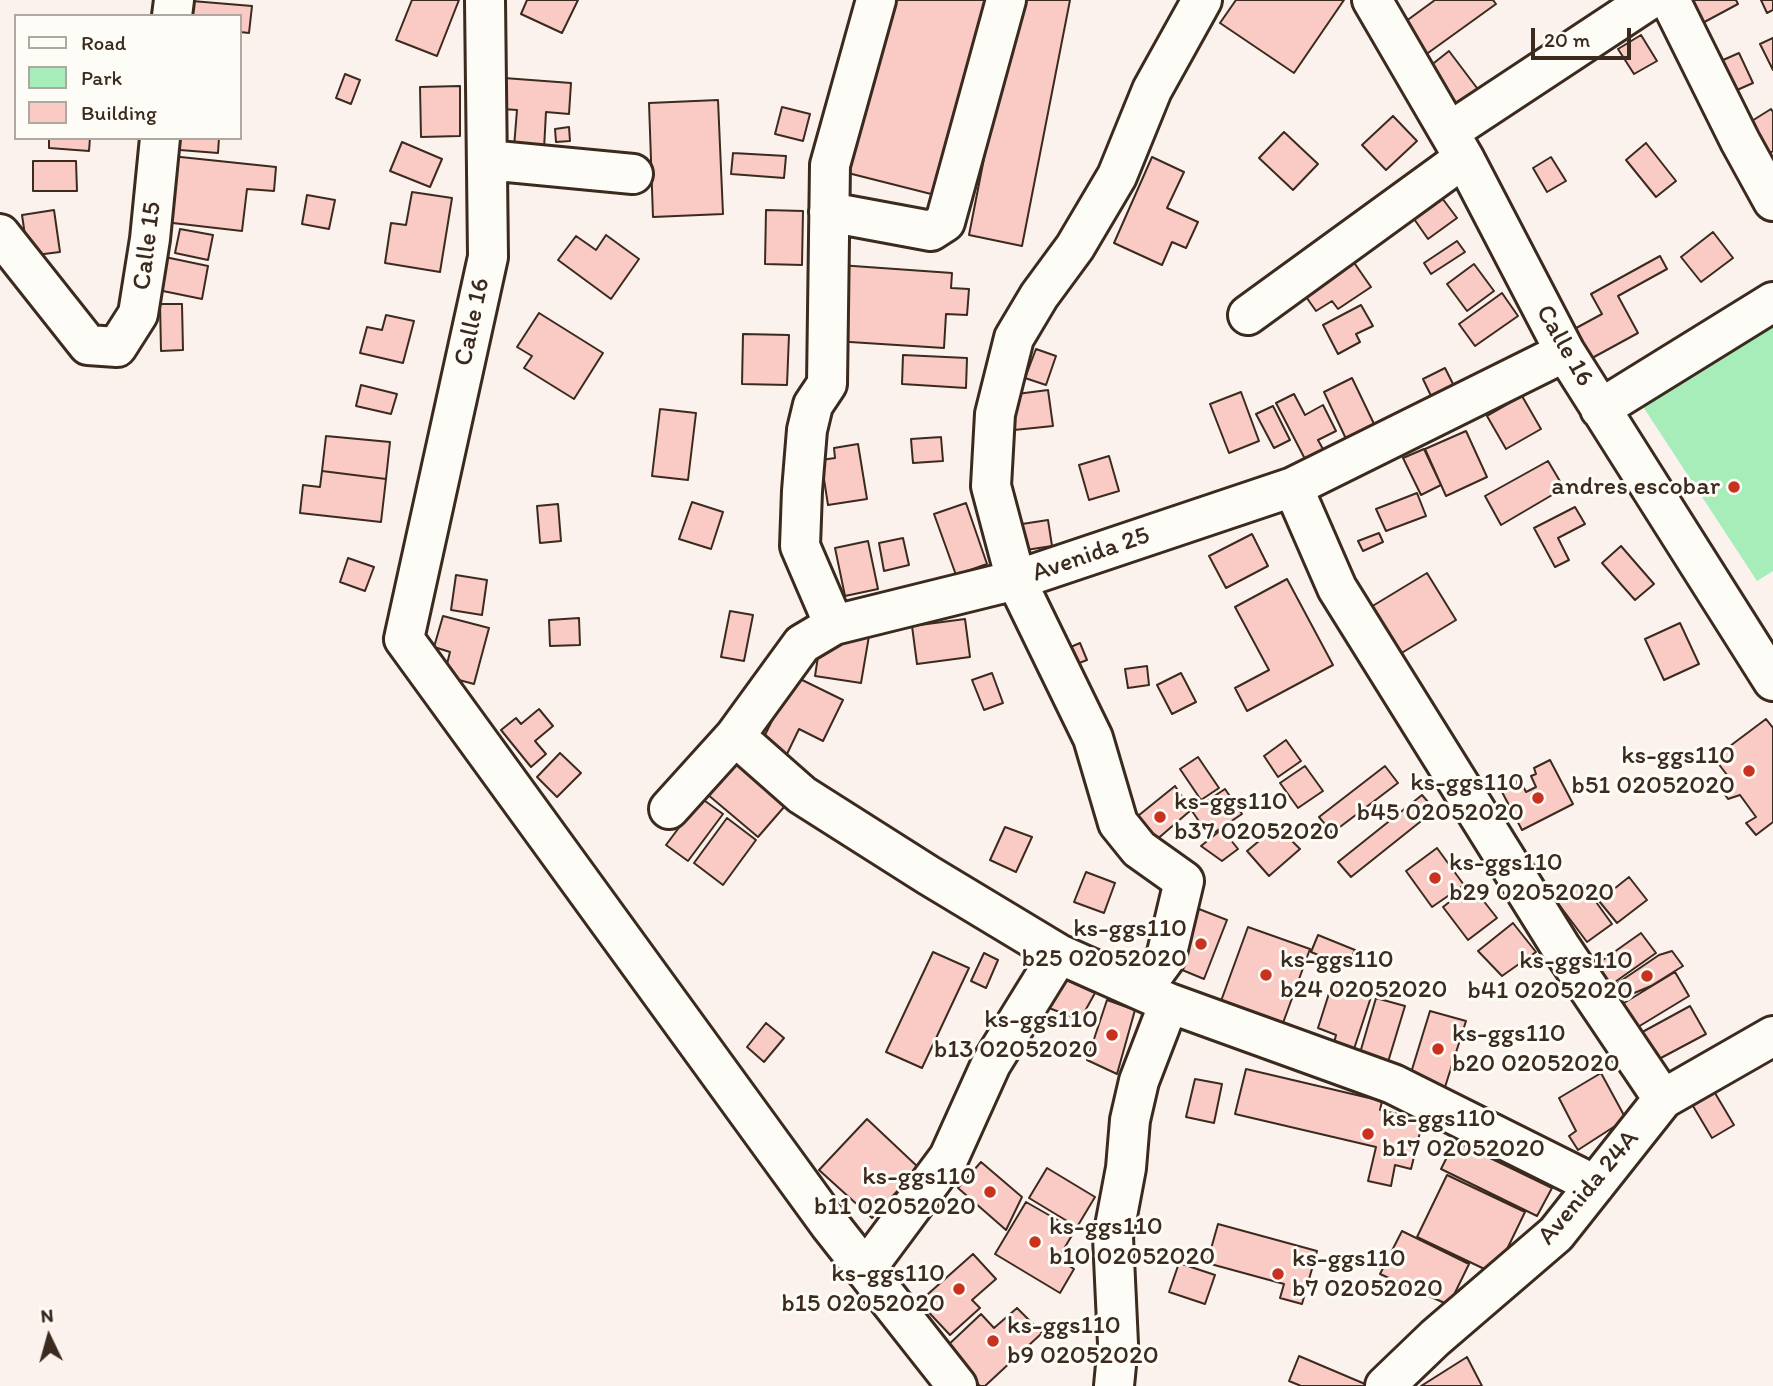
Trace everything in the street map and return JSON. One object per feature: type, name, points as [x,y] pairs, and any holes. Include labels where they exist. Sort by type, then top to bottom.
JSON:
[{"type":"street","name":"Calle 16","points":[[485,0],[488,257],[404,639],[865,1270]]},
{"type":"street","points":[[834,625],[800,546],[802,491],[807,430],[813,405],[827,384],[830,165],[876,0]]},
{"type":"street","points":[[829,212],[931,231],[945,222],[1006,0]]},
{"type":"street","points":[[1114,1386],[1118,1344],[1113,1237],[1126,1168],[1130,1120],[1184,881],[1139,849],[1118,823],[1093,738],[1016,580],[991,486],[995,414],[1014,338],[1039,296],[1075,247],[1117,176],[1152,90],[1202,0]]},
{"type":"street","name":"Calle 16","points":[[1372,0],[1456,145],[1565,352],[1773,681]]},
{"type":"street","points":[[1248,315],[1456,145],[1649,0]]},
{"type":"street","points":[[1670,0],[1773,201]]},
{"type":"street","name":"Calle 15","points":[[0,234],[88,345],[117,347],[138,314],[150,239],[160,140]]},
{"type":"street","points":[[487,160],[633,174]]},
{"type":"street","points":[[1600,409],[1773,302]]},
{"type":"street","name":"Avenida 25","points":[[669,809],[735,736],[802,644],[834,625],[1016,580],[1293,487],[1565,352]]},
{"type":"street","points":[[1293,487],[1337,588],[1560,946],[1663,1099]]},
{"type":"street","points":[[735,736],[802,795],[1059,954],[1156,996],[1393,1084],[1595,1185]]},
{"type":"street","points":[[957,1386],[865,1270],[949,1157],[991,1064],[1059,954]]},
{"type":"street","name":"Avenida 24A","points":[[1385,1386],[1435,1338],[1556,1234],[1663,1099],[1773,1036]]},
{"type":"green space","name":"andres escobar","points":[[1773,316],[1773,571],[1757,581],[1640,402]]},
{"type":"building","points":[[180,0],[252,6],[249,33],[242,32],[242,14],[179,14]]},
{"type":"building","points":[[412,0],[459,0],[437,56],[396,40]]},
{"type":"building","points":[[527,0],[578,0],[562,33],[521,14]]},
{"type":"building","points":[[892,0],[990,0],[939,196],[848,173]]},
{"type":"building","points":[[1015,0],[1070,0],[1022,246],[969,235]]},
{"type":"building","points":[[1236,0],[1344,0],[1294,73],[1220,23]]},
{"type":"building","points":[[1435,0],[1493,0],[1496,4],[1421,58],[1398,27]]},
{"type":"building","points":[[1691,0],[1736,0],[1738,4],[1697,26]]},
{"type":"building","points":[[1761,0],[1773,0],[1773,10],[1767,13]]},
{"type":"building","points":[[1641,35],[1657,61],[1634,74],[1618,49]]},
{"type":"building","points":[[1773,38],[1773,70],[1760,44]]},
{"type":"building","points":[[1449,51],[1480,92],[1451,115],[1420,74]]},
{"type":"building","points":[[1739,53],[1753,83],[1728,94],[1714,64]]},
{"type":"building","points":[[345,74],[360,80],[351,104],[336,98]]},
{"type":"building","points":[[504,78],[571,83],[569,114],[546,112],[544,149],[514,147],[517,110],[502,109]]},
{"type":"building","points":[[460,86],[460,136],[421,137],[420,87]]},
{"type":"building","points":[[718,100],[723,214],[653,217],[649,103]]},
{"type":"building","points":[[782,107],[810,114],[803,141],[775,134]]},
{"type":"building","points":[[1771,109],[1773,151],[1759,160],[1739,129]]},
{"type":"building","points":[[1393,116],[1417,141],[1386,170],[1362,145]]},
{"type":"building","points":[[569,127],[570,141],[556,142],[555,129]]},
{"type":"building","points":[[1284,132],[1318,164],[1293,190],[1259,158]]},
{"type":"building","points":[[49,140],[90,140],[89,151],[49,148]]},
{"type":"building","points":[[168,140],[219,140],[218,153],[167,149]]},
{"type":"building","points":[[402,142],[442,159],[430,187],[390,171]]},
{"type":"building","points":[[1646,143],[1676,181],[1656,197],[1626,160]]},
{"type":"building","points":[[733,153],[786,156],[784,178],[731,174]]},
{"type":"building","points":[[171,156],[276,167],[274,191],[247,189],[242,231],[164,222]]},
{"type":"building","points":[[1152,157],[1184,172],[1167,208],[1198,222],[1186,248],[1172,242],[1162,265],[1114,243]]},
{"type":"building","points":[[1551,157],[1566,181],[1547,192],[1533,168]]},
{"type":"building","points":[[33,161],[76,161],[77,191],[33,191]]},
{"type":"building","points":[[1433,186],[1457,218],[1428,239],[1405,206]]},
{"type":"building","points":[[412,192],[452,198],[440,272],[385,263],[391,223],[406,225]]},
{"type":"building","points":[[307,195],[335,200],[329,229],[302,224]]},
{"type":"building","points":[[54,210],[60,252],[28,256],[22,215]]},
{"type":"building","points":[[766,210],[803,211],[802,265],[765,264]]},
{"type":"building","points":[[180,229],[213,235],[208,260],[175,253]]},
{"type":"building","points":[[1713,232],[1733,258],[1701,282],[1681,257]]},
{"type":"building","points":[[606,235],[639,259],[611,299],[558,260],[576,236],[596,250]]},
{"type":"building","points":[[1457,241],[1465,252],[1431,274],[1424,263]]},
{"type":"building","points":[[1346,251],[1371,287],[1338,309],[1332,301],[1316,311],[1297,284]]},
{"type":"building","points":[[1660,256],[1667,269],[1618,296],[1638,333],[1583,363],[1567,333],[1602,314],[1591,294]]},
{"type":"building","points":[[165,257],[208,266],[202,299],[158,290]]},
{"type":"building","points":[[1474,264],[1494,291],[1467,311],[1447,284]]},
{"type":"building","points":[[839,265],[952,273],[951,288],[969,289],[967,315],[946,314],[944,348],[834,341]]},
{"type":"building","points":[[1502,293],[1518,316],[1475,346],[1459,324]]},
{"type":"building","points":[[160,304],[182,304],[183,350],[161,351]]},
{"type":"building","points":[[1361,305],[1373,326],[1356,334],[1360,342],[1338,354],[1323,325]]},
{"type":"building","points":[[539,313],[603,353],[574,399],[524,368],[532,356],[517,347]]},
{"type":"building","points":[[386,315],[414,321],[403,363],[360,353],[367,327],[382,330]]},
{"type":"building","points":[[743,334],[789,335],[787,385],[742,384]]},
{"type":"building","points":[[1036,349],[1056,356],[1046,385],[1025,378]]},
{"type":"building","points":[[903,355],[967,358],[966,388],[902,384]]},
{"type":"building","points":[[1445,368],[1455,388],[1433,400],[1423,379]]},
{"type":"building","points":[[1352,378],[1376,428],[1347,441],[1324,392]]},
{"type":"building","points":[[361,385],[397,394],[391,414],[356,406]]},
{"type":"building","points":[[1048,390],[1053,426],[1014,430],[1009,395]]},
{"type":"building","points":[[1241,392],[1259,441],[1229,453],[1210,404]]},
{"type":"building","points":[[1294,394],[1305,415],[1323,405],[1336,431],[1318,440],[1324,451],[1306,461],[1276,403]]},
{"type":"building","points":[[1522,396],[1541,429],[1506,449],[1487,416]]},
{"type":"building","points":[[1273,406],[1290,440],[1274,448],[1256,414]]},
{"type":"building","points":[[660,409],[696,413],[688,480],[652,476]]},
{"type":"building","points":[[1466,431],[1487,477],[1446,496],[1425,449]]},
{"type":"building","points":[[326,436],[390,442],[386,479],[322,471]]},
{"type":"building","points":[[941,437],[943,461],[913,463],[911,439]]},
{"type":"building","points":[[858,444],[867,499],[828,505],[821,460],[835,458],[834,448]]},
{"type":"building","points":[[1424,449],[1441,485],[1421,495],[1403,458]]},
{"type":"building","points":[[1109,456],[1119,491],[1089,500],[1079,465]]},
{"type":"building","points":[[1548,461],[1564,488],[1501,525],[1485,496]]},
{"type":"building","points":[[322,471],[386,479],[381,522],[300,513],[303,485],[320,487]]},
{"type":"building","points":[[1417,493],[1426,516],[1386,531],[1376,509]]},
{"type":"building","points":[[692,502],[723,512],[711,549],[679,539]]},
{"type":"building","points":[[966,503],[987,564],[956,575],[934,514]]},
{"type":"building","points":[[558,504],[561,541],[540,543],[537,506]]},
{"type":"building","points":[[1575,507],[1585,524],[1558,538],[1569,560],[1555,567],[1534,528]]},
{"type":"building","points":[[1048,520],[1052,546],[1026,550],[1022,524]]},
{"type":"building","points":[[1379,533],[1383,542],[1363,551],[1358,541]]},
{"type":"building","points":[[1252,534],[1268,566],[1226,588],[1209,556]]},
{"type":"building","points":[[903,538],[909,565],[884,571],[879,543]]},
{"type":"building","points":[[868,541],[878,589],[845,596],[835,548]]},
{"type":"building","points":[[1621,546],[1654,584],[1635,600],[1602,563]]},
{"type":"building","points":[[348,558],[374,567],[365,591],[340,582]]},
{"type":"building","points":[[1427,573],[1456,620],[1390,660],[1361,613]]},
{"type":"building","points":[[456,575],[487,580],[482,615],[451,610]]},
{"type":"building","points":[[1287,579],[1333,665],[1247,711],[1235,688],[1269,670],[1235,607]]},
{"type":"building","points":[[730,611],[753,615],[744,661],[721,657]]},
{"type":"building","points":[[443,616],[489,628],[474,684],[444,676],[450,652],[434,647]]},
{"type":"building","points":[[579,618],[580,645],[550,646],[549,620]]},
{"type":"building","points":[[965,619],[970,657],[917,664],[912,626]]},
{"type":"building","points":[[1680,623],[1699,664],[1664,680],[1645,639]]},
{"type":"building","points":[[870,630],[861,683],[815,676],[821,637]]},
{"type":"building","points":[[1080,643],[1087,660],[1066,668],[1059,652]]},
{"type":"building","points":[[1147,666],[1149,685],[1128,688],[1125,669]]},
{"type":"building","points":[[992,673],[1003,703],[984,710],[972,680]]},
{"type":"building","points":[[1181,673],[1196,702],[1172,714],[1157,685]]},
{"type":"building","points":[[794,676],[843,700],[823,741],[799,729],[787,754],[762,741]]},
{"type":"building","points":[[539,709],[553,726],[535,741],[546,754],[531,767],[501,730],[516,718],[521,724]]},
{"type":"building","name":"ks-ggs110 b51 02052020","points":[[1766,719],[1773,728],[1773,822],[1756,835],[1746,823],[1756,817],[1740,795],[1728,799],[1723,792],[1734,784],[1714,758]]},
{"type":"building","points":[[1286,740],[1301,761],[1278,777],[1264,756]]},
{"type":"building","points":[[560,753],[581,773],[557,797],[537,777]]},
{"type":"building","points":[[741,755],[791,799],[758,837],[707,794]]},
{"type":"building","points":[[1198,757],[1219,788],[1201,800],[1180,769]]},
{"type":"building","name":"ks-ggs110 b45 02052020","points":[[1550,760],[1573,804],[1522,830],[1502,792],[1517,785],[1518,776],[1526,792],[1536,787],[1531,776],[1536,774],[1534,768]]},
{"type":"building","points":[[1305,766],[1323,791],[1298,808],[1280,783]]},
{"type":"building","points":[[1385,766],[1398,783],[1332,833],[1319,817]]},
{"type":"building","name":"ks-ggs110 b37 02052020","points":[[1175,786],[1191,810],[1147,848],[1128,824]]},
{"type":"building","points":[[1225,789],[1242,814],[1209,836],[1192,811]]},
{"type":"building","points":[[1422,795],[1435,810],[1351,877],[1338,862]]},
{"type":"building","points":[[701,798],[723,814],[688,861],[666,845]]},
{"type":"building","points":[[727,818],[756,840],[723,885],[694,863]]},
{"type":"building","points":[[1277,826],[1300,849],[1269,876],[1247,851]]},
{"type":"building","points":[[1005,827],[1032,837],[1016,872],[990,860]]},
{"type":"building","points":[[1222,829],[1238,849],[1222,861],[1201,846]]},
{"type":"building","name":"ks-ggs110 b29 02052020","points":[[1437,848],[1464,885],[1432,907],[1406,871]]},
{"type":"building","points":[[1086,872],[1115,883],[1104,913],[1074,902]]},
{"type":"building","points":[[1629,877],[1647,900],[1617,923],[1599,901]]},
{"type":"building","points":[[1583,884],[1612,924],[1587,942],[1557,902]]},
{"type":"building","points":[[1471,885],[1497,918],[1468,940],[1443,907]]},
{"type":"building","name":"ks-ggs110 b25 02052020","points":[[1199,909],[1227,920],[1204,979],[1175,967]]},
{"type":"building","points":[[1513,923],[1536,952],[1502,976],[1478,951]]},
{"type":"building","name":"ks-ggs110 b24 02052020","points":[[1248,927],[1310,949],[1283,1023],[1221,1001]]},
{"type":"building","points":[[1641,933],[1656,953],[1608,987],[1593,967]]},
{"type":"building","points":[[1318,935],[1355,950],[1347,967],[1311,952]]},
{"type":"building","name":"ks-ggs110 b41 02052020","points":[[1672,951],[1683,966],[1614,1007],[1606,991],[1659,955]]},
{"type":"building","points":[[933,952],[969,968],[922,1068],[886,1052]]},
{"type":"building","points":[[984,953],[998,960],[986,988],[971,981]]},
{"type":"building","points":[[1675,972],[1689,996],[1633,1030],[1619,1006]]},
{"type":"building","points":[[1060,977],[1095,993],[1080,1020],[1049,1008]]},
{"type":"building","points":[[1332,984],[1371,997],[1354,1049],[1334,1043],[1336,1035],[1318,1028]]},
{"type":"building","points":[[1376,998],[1405,1006],[1388,1062],[1360,1053]]},
{"type":"building","name":"ks-ggs110 b13 02052020","points":[[1107,1000],[1135,1010],[1117,1074],[1087,1060]]},
{"type":"building","points":[[1690,1006],[1706,1034],[1659,1059],[1635,1036]]},
{"type":"building","name":"ks-ggs110 b20 02052020","points":[[1430,1011],[1466,1021],[1445,1087],[1410,1076]]},
{"type":"building","points":[[766,1023],[784,1038],[764,1062],[747,1047]]},
{"type":"building","name":"ks-ggs110 b17 02052020","points":[[1246,1069],[1382,1101],[1380,1110],[1423,1120],[1411,1169],[1395,1165],[1391,1186],[1368,1181],[1376,1147],[1235,1114]]},
{"type":"building","points":[[1601,1073],[1626,1119],[1578,1150],[1569,1136],[1576,1131],[1559,1098]]},
{"type":"building","points":[[1195,1079],[1222,1084],[1214,1123],[1186,1117]]},
{"type":"building","points":[[1712,1088],[1734,1125],[1712,1138],[1690,1101]]},
{"type":"building","points":[[867,1119],[919,1168],[872,1218],[819,1170]]},
{"type":"building","points":[[1455,1141],[1552,1188],[1537,1216],[1441,1169]]},
{"type":"building","name":"ks-ggs110 b11 02052020","points":[[981,1162],[1022,1197],[1006,1230],[958,1188]]},
{"type":"building","points":[[1047,1168],[1095,1197],[1077,1227],[1029,1198]]},
{"type":"building","points":[[1447,1175],[1525,1212],[1495,1274],[1417,1237]]},
{"type":"building","name":"ks-ggs110 b10 02052020","points":[[1026,1202],[1075,1230],[1058,1259],[1074,1269],[1060,1293],[995,1254]]},
{"type":"building","name":"ks-ggs110 b7 02052020","points":[[1218,1224],[1317,1251],[1302,1304],[1280,1298],[1284,1284],[1207,1263]]},
{"type":"building","points":[[1402,1231],[1469,1264],[1449,1305],[1380,1274]]},
{"type":"building","name":"ks-ggs110 b15 02052020","points":[[973,1254],[996,1279],[972,1300],[980,1308],[950,1335],[919,1302]]},
{"type":"building","points":[[1179,1263],[1215,1275],[1205,1304],[1169,1292]]},
{"type":"building","name":"ks-ggs110 b9 02052020","points":[[1017,1308],[1042,1333],[985,1386],[980,1386],[945,1348],[981,1314],[994,1328]]},
{"type":"building","points":[[1299,1356],[1365,1386],[1301,1386],[1289,1381]]},
{"type":"building","points":[[1467,1357],[1482,1386],[1421,1386]]},
{"type":"place","name":"andres escobar","points":[[1734,487]]},
{"type":"place","name":"ks-ggs110 b51 02052020","points":[[1749,771]]},
{"type":"place","name":"ks-ggs110 b45 02052020","points":[[1538,798]]},
{"type":"place","name":"ks-ggs110 b37 02052020","points":[[1160,817]]},
{"type":"place","name":"ks-ggs110 b29 02052020","points":[[1435,878]]},
{"type":"place","name":"ks-ggs110 b25 02052020","points":[[1201,944]]},
{"type":"place","name":"ks-ggs110 b24 02052020","points":[[1266,975]]},
{"type":"place","name":"ks-ggs110 b41 02052020","points":[[1647,976]]},
{"type":"place","name":"ks-ggs110 b13 02052020","points":[[1112,1035]]},
{"type":"place","name":"ks-ggs110 b20 02052020","points":[[1438,1049]]},
{"type":"place","name":"ks-ggs110 b17 02052020","points":[[1368,1134]]},
{"type":"place","name":"ks-ggs110 b11 02052020","points":[[990,1192]]},
{"type":"place","name":"ks-ggs110 b10 02052020","points":[[1035,1242]]},
{"type":"place","name":"ks-ggs110 b7 02052020","points":[[1278,1274]]},
{"type":"place","name":"ks-ggs110 b15 02052020","points":[[959,1289]]},
{"type":"place","name":"ks-ggs110 b9 02052020","points":[[993,1341]]}]
